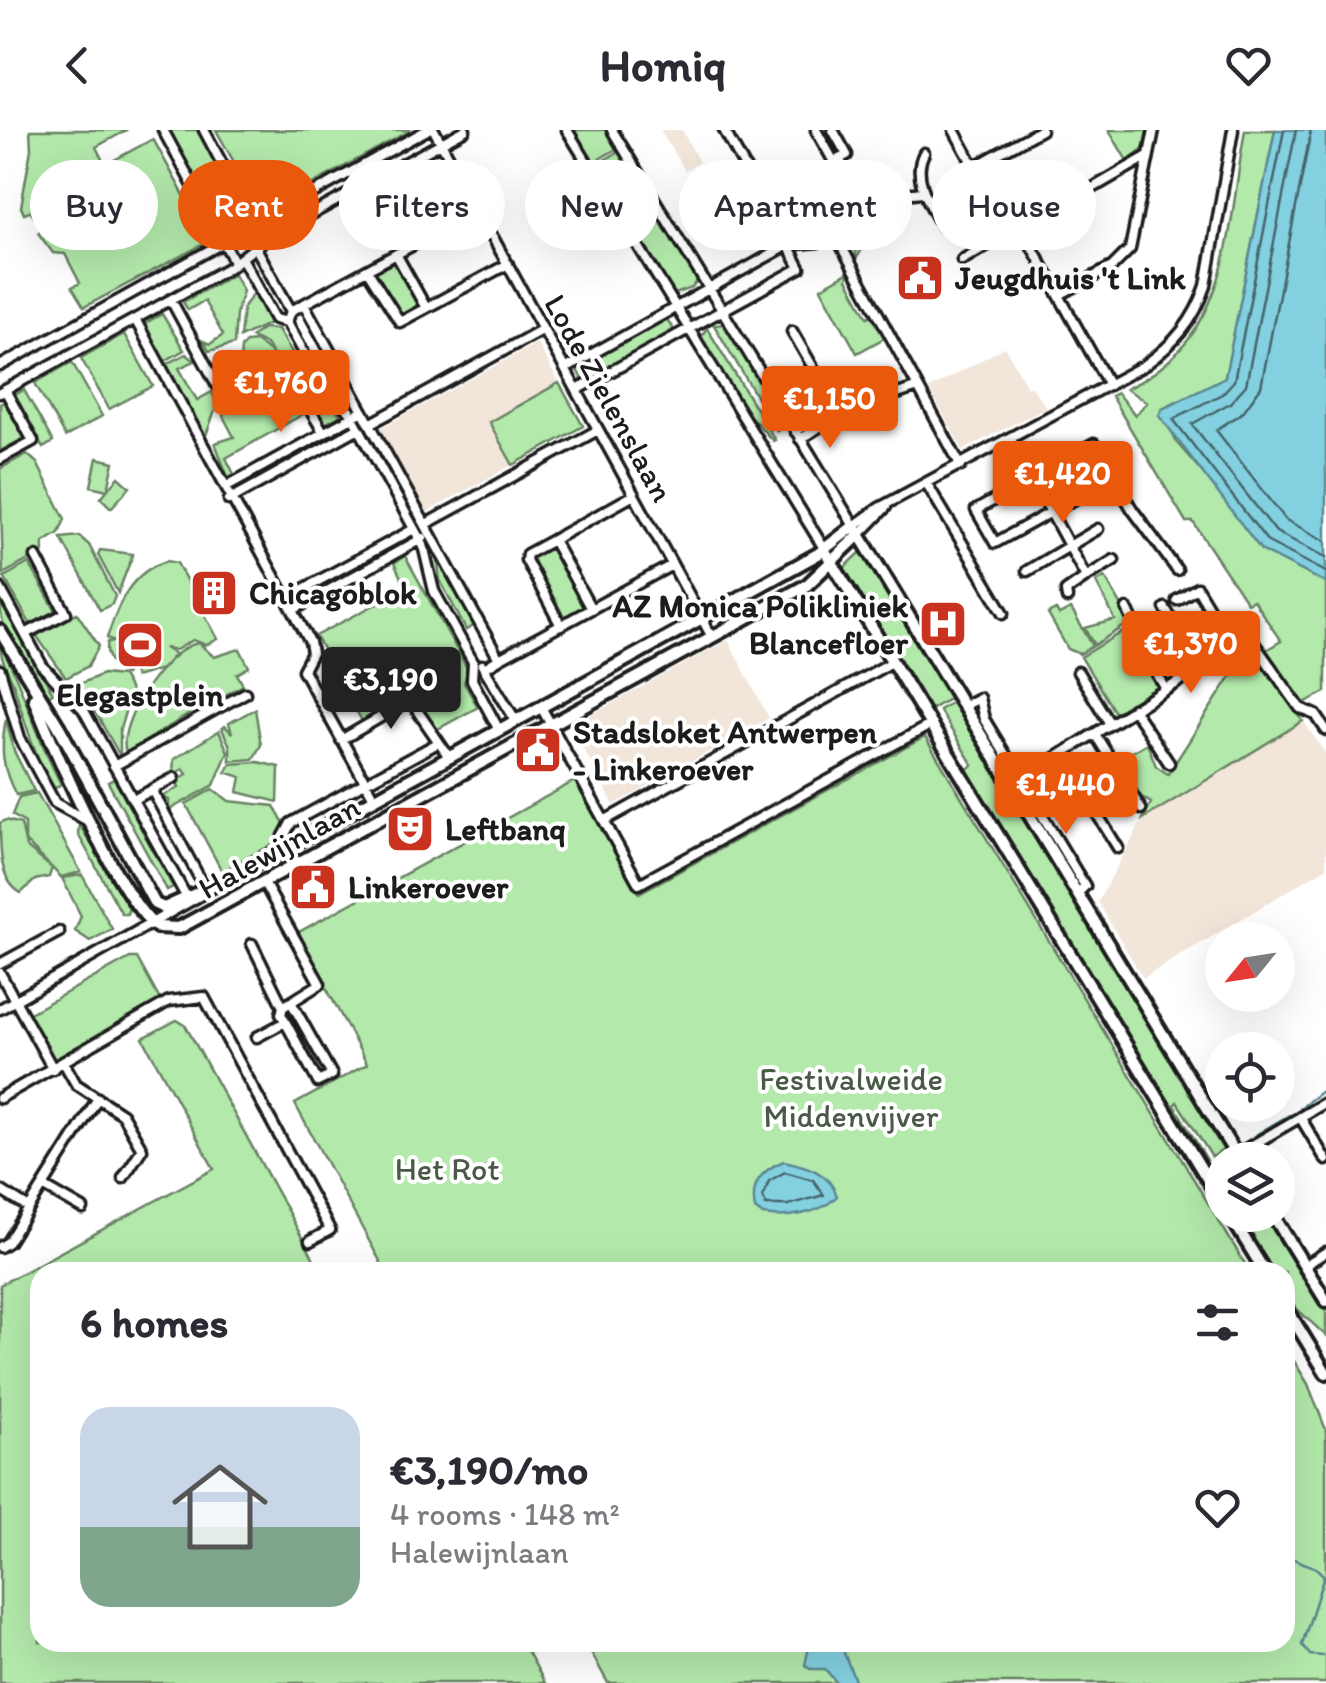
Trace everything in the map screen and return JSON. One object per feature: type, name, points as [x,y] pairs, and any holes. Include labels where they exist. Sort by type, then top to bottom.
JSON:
[{"type":"main road","name":"Halewijnlaan","points":[[154,904],[164,908],[231,878],[701,618],[828,555],[856,531]]},
{"type":"main road","points":[[856,531],[1077,894],[1222,1142]]},
{"type":"main road","name":"Halewijnlaan","points":[[807,585],[828,555]]},
{"type":"main road","points":[[828,555],[1205,1174]]},
{"type":"main road","name":"Halewijnlaan","points":[[155,923],[180,928],[206,915],[807,585],[840,576]]},
{"type":"main road","points":[[0,631],[59,727],[154,904]]},
{"type":"main road","points":[[28,682],[47,734],[91,824],[138,908],[155,923]]},
{"type":"main road","points":[[1240,1232],[1259,1262]]},
{"type":"main road","points":[[1283,1232],[1326,1301]]},
{"type":"main road","points":[[1295,1322],[1326,1373]]},
{"type":"street","points":[[163,130],[179,160]]},
{"type":"street","points":[[204,130],[220,160]]},
{"type":"street","points":[[319,191],[430,130]]},
{"type":"street","name":"Lode Zielenslaan","points":[[430,130],[451,160]]},
{"type":"street","points":[[319,211],[465,130]]},
{"type":"street","points":[[568,130],[828,555]]},
{"type":"street","points":[[612,130],[856,531],[886,507],[1109,385],[1172,344],[1197,308],[1206,286],[1233,130]]},
{"type":"street","points":[[724,130],[741,160]]},
{"type":"street","points":[[816,130],[834,162],[846,155],[833,130]]},
{"type":"street","points":[[954,130],[970,160]]},
{"type":"street","points":[[987,160],[1041,130]]},
{"type":"street","points":[[1059,296],[1123,259],[1134,239],[1154,130]]},
{"type":"street","points":[[924,153],[920,162],[923,192],[932,208]]},
{"type":"street","points":[[1096,186],[1148,156]]},
{"type":"street","points":[[1117,174],[1128,174],[1142,188]]},
{"type":"street","points":[[912,194],[923,192]]},
{"type":"street","points":[[0,366],[211,250]]},
{"type":"street","points":[[229,250],[272,313],[288,322]]},
{"type":"street","points":[[0,459],[33,440],[2,392],[171,300],[252,250]]},
{"type":"street","points":[[263,250],[289,308],[288,322],[319,380],[359,428],[420,540],[434,591],[473,662],[472,680],[499,730]]},
{"type":"street","points":[[272,313],[304,304],[403,250]]},
{"type":"street","name":"Lode Zielenslaan","points":[[500,250],[712,637]]},
{"type":"street","points":[[565,369],[779,250]]},
{"type":"street","points":[[577,390],[800,268],[791,250]]},
{"type":"street","points":[[843,250],[961,466]]},
{"type":"street","points":[[962,260],[979,250]]},
{"type":"street","points":[[1034,250],[1109,385]]},
{"type":"street","points":[[396,254],[426,308]]},
{"type":"street","points":[[367,270],[398,322],[508,264]]},
{"type":"street","points":[[171,300],[217,385]]},
{"type":"street","points":[[304,304],[499,659]]},
{"type":"street","points":[[135,319],[312,648],[303,670],[374,798]]},
{"type":"street","points":[[370,424],[544,330]]},
{"type":"street","points":[[792,331],[838,411]]},
{"type":"street","points":[[798,435],[838,411],[918,387]]},
{"type":"street","points":[[227,486],[363,411]]},
{"type":"street","points":[[312,413],[324,433]]},
{"type":"street","points":[[230,500],[359,428]]},
{"type":"street","points":[[426,524],[598,430]]},
{"type":"street","points":[[1011,439],[1086,576]]},
{"type":"street","points":[[1113,478],[994,542],[978,509],[1094,444],[1170,567],[1178,570]]},
{"type":"street","points":[[927,484],[1004,613]]},
{"type":"street","points":[[562,626],[526,560],[527,554],[634,495]]},
{"type":"street","points":[[1027,571],[1098,528]]},
{"type":"street","points":[[285,600],[414,529]]},
{"type":"street","points":[[293,610],[431,534]]},
{"type":"street","points":[[553,540],[591,610]]},
{"type":"street","points":[[25,634],[66,612],[36,557]]},
{"type":"street","points":[[1067,598],[1066,592],[1114,560]]},
{"type":"street","points":[[486,666],[672,565]]},
{"type":"street","points":[[0,588],[43,667],[83,709],[197,914],[206,915]]},
{"type":"street","points":[[1177,600],[1197,588],[1218,624]]},
{"type":"street","points":[[1164,608],[1194,657]]},
{"type":"street","points":[[1127,610],[1135,624],[1136,640],[1166,689]]},
{"type":"street","points":[[1020,780],[1180,681],[1207,633],[1234,615],[1300,708],[1316,715],[1326,730]]},
{"type":"street","points":[[473,662],[486,666],[516,721]]},
{"type":"street","points":[[604,821],[892,662]]},
{"type":"street","points":[[0,670],[20,738],[55,803],[91,824]]},
{"type":"street","points":[[1078,672],[1110,724]]},
{"type":"street","points":[[114,766],[245,693]]},
{"type":"street","points":[[962,706],[978,698],[984,719],[1085,886],[1077,894]]},
{"type":"street","name":"Halewijnlaan","points":[[341,740],[410,700],[436,744],[449,757]]},
{"type":"street","points":[[541,707],[639,884],[930,726]]},
{"type":"street","points":[[1132,710],[1169,763]]},
{"type":"street","points":[[1094,734],[1141,809]]},
{"type":"street","name":"Halewijnlaan","points":[[288,846],[284,836],[291,823],[436,744]]},
{"type":"street","points":[[474,744],[484,762]]},
{"type":"street","points":[[1061,755],[1118,848]]},
{"type":"street","points":[[416,776],[426,794]]},
{"type":"street","points":[[134,800],[174,778]]},
{"type":"street","points":[[152,790],[200,879]]},
{"type":"street","points":[[252,944],[287,1004],[332,1075],[318,1082],[280,1014],[287,1004],[320,984],[264,883]]},
{"type":"street","name":"Halewijnlaan","points":[[155,923],[190,899]]},
{"type":"street","points":[[0,1009],[155,923],[154,904]]},
{"type":"street","points":[[0,964],[59,932]]},
{"type":"street","points":[[0,973],[53,1069]]},
{"type":"street","points":[[0,1098],[169,1001],[204,997],[330,1230],[310,1241]]},
{"type":"street","points":[[256,1037],[285,1022]]},
{"type":"street","points":[[64,1062],[76,1084],[122,1114],[142,1149],[123,1178]]},
{"type":"street","points":[[0,1247],[8,1242],[98,1098]]},
{"type":"street","points":[[1261,1142],[1326,1102]]},
{"type":"street","points":[[1300,1118],[1326,1160]]},
{"type":"street","points":[[43,1186],[83,1209]]},
{"type":"street","points":[[0,1190],[29,1208]]},
{"type":"street","points":[[1304,1266],[1326,1252]]},
{"type":"shaded area","points":[[660,130],[682,130],[698,160],[679,161]]},
{"type":"shaded area","points":[[537,343],[583,426],[425,513],[379,429]]},
{"type":"shaded area","points":[[1005,347],[1027,387],[1031,386],[1046,407],[963,450],[929,389]]},
{"type":"shaded area","points":[[728,640],[769,718],[614,805],[571,726]]},
{"type":"shaded area","points":[[1303,721],[1326,754],[1326,868],[1236,922],[1205,922],[1205,941],[1143,978],[1098,902],[1143,819]]},
{"type":"green space","points":[[30,130],[127,130],[96,147],[102,160],[30,160],[30,211],[24,214],[21,207],[31,149]]},
{"type":"green space","points":[[167,130],[197,130],[214,160],[183,160]]},
{"type":"green space","points":[[216,130],[411,130],[356,160],[339,160],[339,169],[319,180],[319,160],[233,160]]},
{"type":"green space","points":[[572,130],[607,130],[618,148],[590,160]]},
{"type":"green space","points":[[1109,130],[1147,130],[1143,149],[1127,161]]},
{"type":"green space","points":[[1245,130],[1275,130],[1225,378],[1162,408],[1177,443],[1229,503],[1261,550],[1326,583],[1326,692],[1304,703],[1266,650],[1281,641],[1253,600],[1247,603],[1193,522],[1186,522],[1111,396],[1117,393],[1135,415],[1147,402],[1126,389],[1161,368],[1187,342],[1205,312],[1227,243]]},
{"type":"green space","points":[[153,139],[178,185],[178,250],[192,250],[84,307],[72,287],[80,283],[65,254],[51,250],[158,250],[158,160],[114,160]]},
{"type":"green space","points":[[620,151],[625,160],[604,160]]},
{"type":"green space","points":[[659,215],[698,280],[692,288],[672,295],[645,250],[659,250]]},
{"type":"green space","points":[[394,262],[418,305],[400,316],[376,272]]},
{"type":"green space","points":[[849,272],[847,279],[868,317],[875,314],[888,336],[857,353],[821,288]]},
{"type":"green space","points":[[234,274],[243,291],[236,314],[234,344],[209,351],[203,341],[210,344],[223,335],[204,301],[188,310],[183,302]]},
{"type":"green space","points":[[254,293],[270,323],[240,337],[243,308]]},
{"type":"green space","points":[[162,314],[184,350],[163,362],[142,325]]},
{"type":"green space","points":[[667,319],[674,331],[583,381],[576,368]]},
{"type":"green space","points":[[725,324],[785,426],[777,431],[714,325]]},
{"type":"green space","points":[[263,328],[278,329],[312,386],[341,415],[323,425],[315,410],[298,400],[295,405],[307,412],[226,458],[234,474],[228,477],[215,443],[234,437],[223,416],[239,379],[241,348],[246,342],[256,341],[273,355],[266,344],[251,337]]},
{"type":"green space","points":[[707,328],[775,440],[735,399],[699,339]]},
{"type":"green space","points":[[124,334],[153,386],[109,409],[81,358]]},
{"type":"green space","points":[[186,354],[195,361],[179,368],[197,400],[212,392],[217,405],[205,438],[165,365]]},
{"type":"green space","points":[[72,362],[102,416],[65,437],[35,383]]},
{"type":"green space","points":[[559,383],[583,426],[513,465],[489,422]]},
{"type":"green space","points":[[24,390],[53,442],[43,448],[13,396]]},
{"type":"green space","points":[[4,402],[24,438],[0,451],[0,404]]},
{"type":"green space","points":[[27,454],[37,463],[65,519],[59,533],[43,543],[43,552],[3,574],[0,469]]},
{"type":"green space","points":[[97,458],[114,462],[108,489],[119,477],[130,487],[111,508],[101,498],[107,490],[91,486]]},
{"type":"green space","points":[[79,536],[89,545],[115,596],[112,604],[100,610],[61,538]]},
{"type":"green space","points":[[550,547],[583,607],[564,617],[532,557]]},
{"type":"green space","points":[[100,550],[133,554],[118,593],[98,555]]},
{"type":"green space","points":[[436,550],[477,624],[466,630],[440,580]]},
{"type":"green space","points":[[862,551],[952,697],[926,712],[842,570]]},
{"type":"green space","points":[[405,556],[468,670],[464,683],[478,707],[434,731],[412,694],[362,721],[316,636],[406,588],[394,563]]},
{"type":"green space","points":[[167,561],[177,563],[218,639],[206,645],[193,640],[176,650],[165,648],[175,654],[162,669],[135,677],[131,666],[125,675],[109,657],[108,642],[115,641],[107,638],[111,625],[135,581]]},
{"type":"green space","points":[[29,563],[57,613],[32,627],[4,577]]},
{"type":"green space","points":[[1105,577],[1131,622],[1095,645],[1085,628],[1115,620],[1096,582]]},
{"type":"green space","points":[[0,602],[53,693],[49,695],[17,653],[5,628]]},
{"type":"green space","points":[[1071,609],[1093,646],[1080,654],[1068,649],[1048,614],[1056,610],[1059,615]]},
{"type":"green space","points":[[77,613],[99,646],[88,666],[66,678],[36,635]]},
{"type":"green space","points":[[1131,627],[1162,684],[1115,713],[1081,657]]},
{"type":"green space","points":[[1243,639],[1303,721],[1143,819],[1151,803],[1143,798],[1138,801],[1114,762],[1147,743],[1156,766],[1168,774],[1231,676]]},
{"type":"green space","points":[[199,643],[214,657],[240,649],[249,667],[237,674],[243,685],[213,702],[209,710],[204,705],[126,753],[129,723],[147,688],[173,657]]},
{"type":"green space","points":[[0,644],[61,784],[53,789],[31,740]]},
{"type":"green space","points":[[103,674],[122,676],[131,692],[120,729],[120,756],[97,715],[72,687]]},
{"type":"green space","points":[[954,701],[1205,1111],[1205,1122],[1212,1122],[1224,1142],[1205,1142],[1205,1146],[1177,1102],[1174,1105],[1205,1157],[1204,1162],[963,772],[973,765],[939,710]]},
{"type":"green space","points":[[255,709],[261,745],[253,759],[230,761],[230,746],[222,729],[225,726],[232,733],[229,723]]},
{"type":"green space","points":[[6,719],[14,751],[34,791],[16,795],[8,776],[3,749]]},
{"type":"green space","points":[[219,731],[228,752],[214,785],[169,810],[169,800],[162,797],[179,787],[176,780],[187,774],[183,769],[173,775],[174,759]]},
{"type":"green space","points":[[925,737],[1205,1198],[1205,1232],[1226,1232],[1244,1262],[381,1262],[295,1104],[367,1064],[297,933],[575,781],[639,893]]},
{"type":"green space","points":[[258,762],[279,767],[278,802],[238,792],[241,777],[226,772],[231,764]]},
{"type":"green space","points":[[114,779],[173,887],[167,890],[108,782]]},
{"type":"green space","points":[[213,789],[229,801],[274,806],[284,823],[277,842],[222,871],[186,804]]},
{"type":"green space","points":[[37,793],[81,872],[61,877],[25,841],[25,823],[12,815],[19,797]]},
{"type":"green space","points":[[6,820],[21,824],[26,847],[52,868],[49,877],[35,880],[21,893],[9,881],[3,864],[0,823]]},
{"type":"green space","points":[[79,824],[129,907],[127,914],[122,914],[78,834]]},
{"type":"green space","points":[[82,875],[112,929],[90,941],[75,931],[81,916],[62,878]]},
{"type":"green space","points":[[130,958],[137,958],[161,1002],[54,1061],[28,1014]]},
{"type":"green space","points":[[177,1020],[185,1025],[315,1262],[42,1262],[214,1169],[143,1038]]},
{"type":"green space","points":[[1251,1232],[1279,1232],[1326,1310],[1326,1336],[1295,1307],[1295,1262],[1262,1262],[1249,1241],[1254,1237]]},
{"type":"green space","points":[[30,1269],[30,1652],[528,1652],[545,1683],[0,1683],[0,1285]]},
{"type":"green space","points":[[1295,1363],[1326,1430],[1326,1683],[608,1683],[591,1652],[1295,1652]]},
{"type":"water","points":[[1275,130],[1326,130],[1326,583],[1261,550],[1159,415],[1162,409],[1225,377]]},
{"type":"water","points":[[784,1161],[823,1176],[837,1196],[803,1214],[763,1215],[755,1209],[756,1185],[763,1174]]},
{"type":"water","points":[[808,1652],[844,1652],[856,1683],[837,1683],[825,1669],[805,1665]]},
{"type":"waterway","points":[[1300,1108],[1326,1088]]},
{"type":"waterway","points":[[1257,1134],[1277,1122]]},
{"type":"waterway","points":[[1295,1560],[1316,1568],[1324,1576],[1302,1645],[1310,1655],[1323,1656]]},
{"type":"place","name":"Jeugdhuis 't Link","points":[[920,278]]},
{"type":"place","name":"Chicagoblok","points":[[214,593]]},
{"type":"place","name":"AZ Monica Polikliniek Blancefloer","points":[[943,624]]},
{"type":"place","name":"Elegastplein","points":[[140,645]]},
{"type":"place","name":"Stadsloket Antwerpen - Linkeroever","points":[[538,750]]},
{"type":"place","name":"Leftbanq","points":[[410,829]]},
{"type":"place","name":"Linkeroever","points":[[313,887]]},
{"type":"park label","name":"Festivalweide Middenvijver","points":[[851,1098]]},
{"type":"park label","name":"Het Rot","points":[[447,1169]]}]
